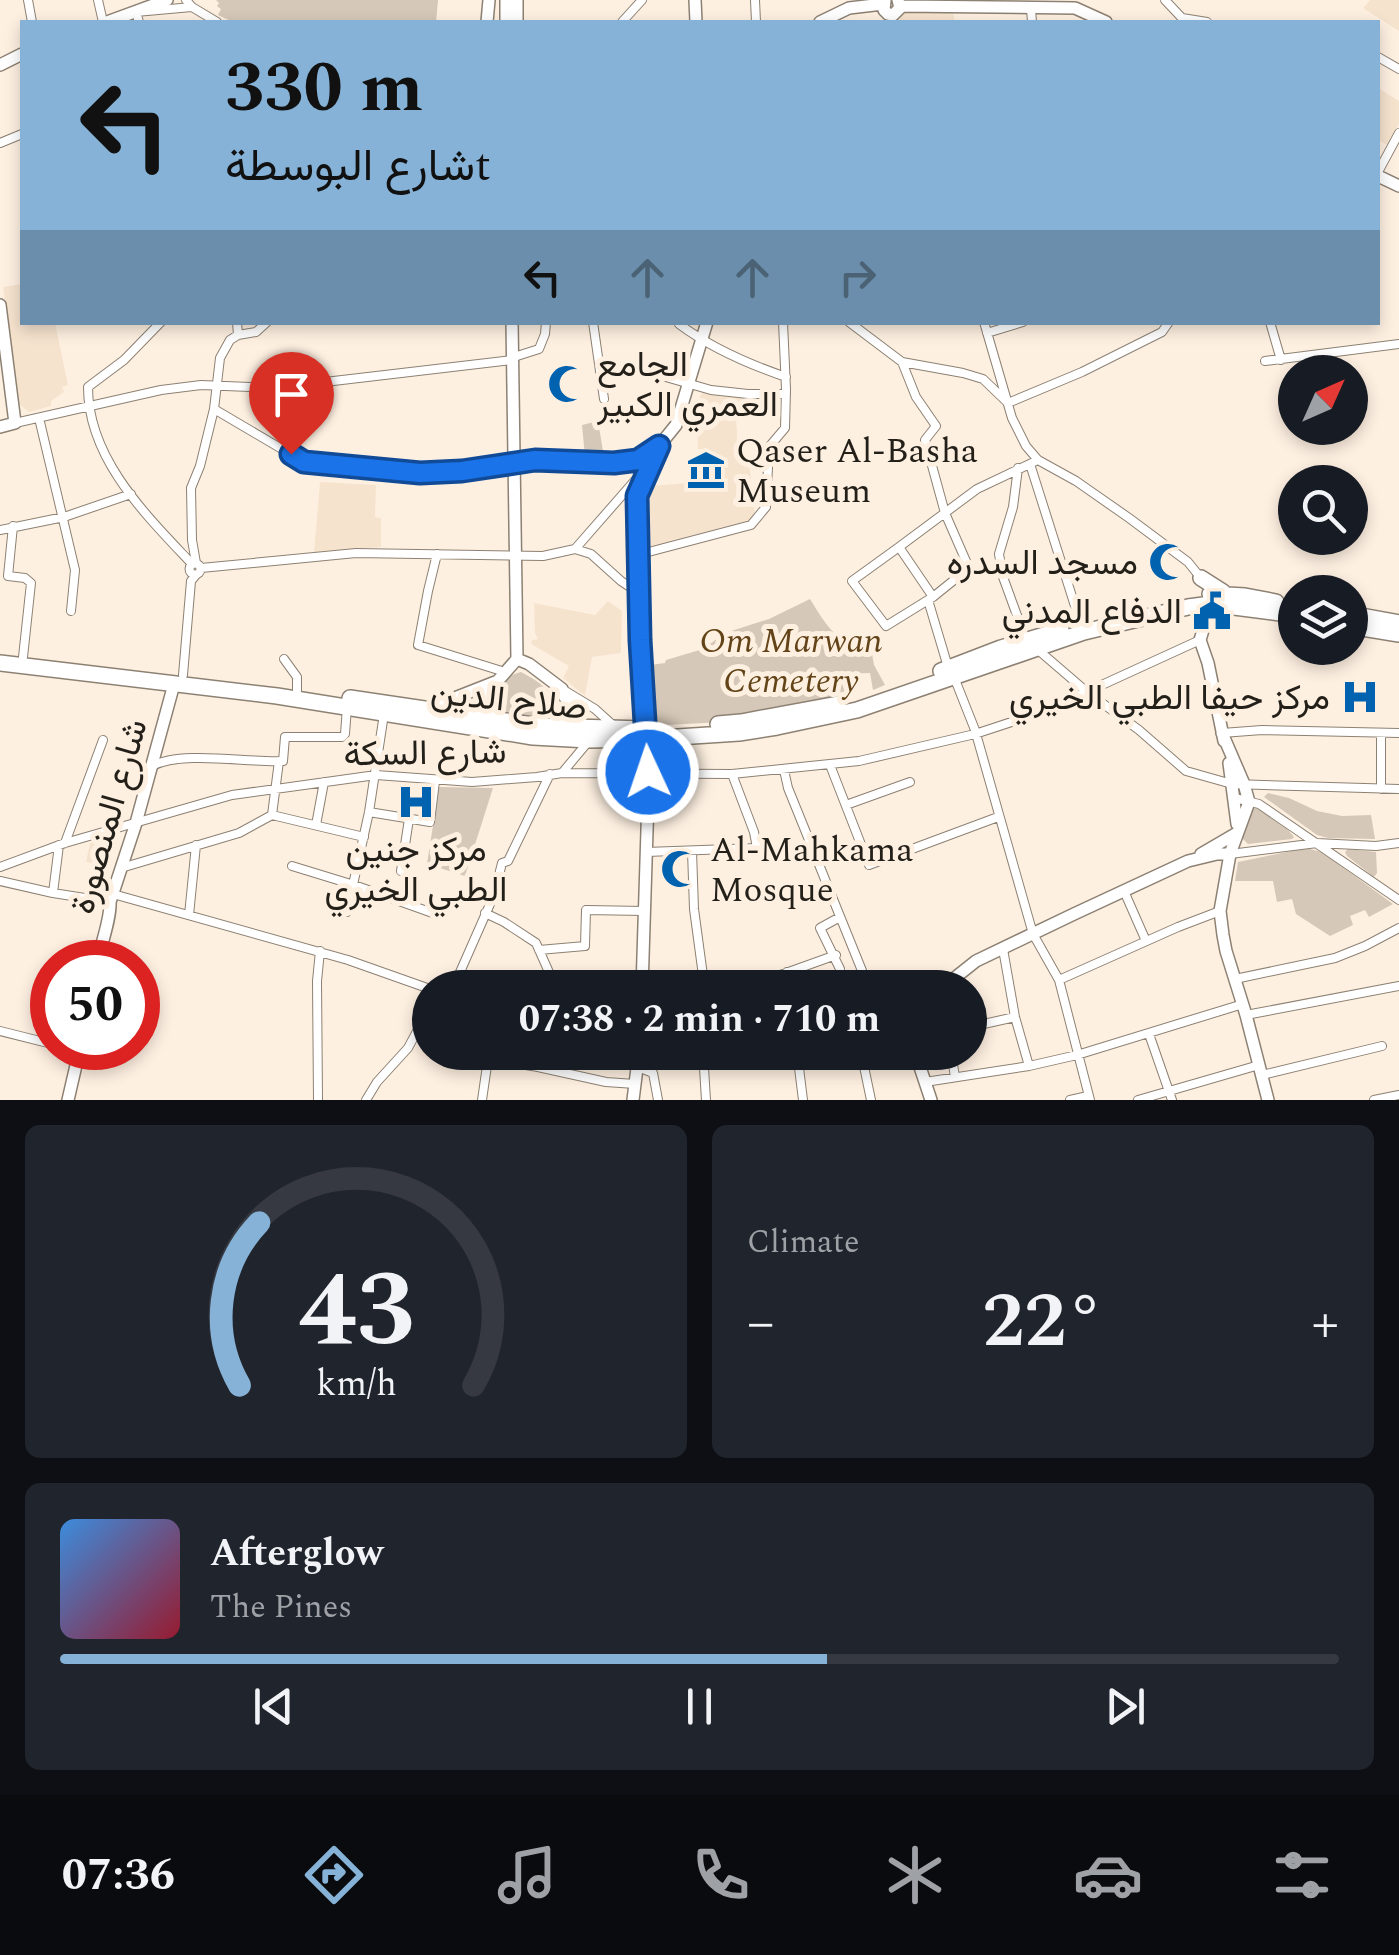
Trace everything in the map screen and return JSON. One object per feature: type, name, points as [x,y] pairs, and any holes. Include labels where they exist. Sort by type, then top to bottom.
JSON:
[{"type":"highway","points":[[1201,578],[1231,596]]},
{"type":"highway","name":"صلاح الدين","points":[[0,654],[533,737],[739,733],[856,710],[1081,625],[1150,606],[1231,596],[1278,603]]},
{"type":"highway","name":"صلاح الدين","points":[[1031,644],[1209,599],[1278,612]]},
{"type":"highway","points":[[1368,617],[1399,622]]},
{"type":"highway","points":[[1368,629],[1399,634]]},
{"type":"highway","name":"صلاح الدين","points":[[0,664],[297,691],[428,708],[583,736],[617,728],[646,734]]},
{"type":"main road","points":[[105,20],[147,0]]},
{"type":"main road","points":[[138,17],[167,0]]},
{"type":"main road","points":[[823,20],[848,4],[884,2],[885,12],[1031,16],[1087,6]]},
{"type":"main road","points":[[0,305],[15,423],[0,427]]},
{"type":"main road","points":[[482,717],[486,696],[517,659],[512,325]]},
{"type":"main road","points":[[642,970],[648,772],[637,496],[659,446],[676,426],[705,325]]},
{"type":"main road","points":[[1209,599],[1200,640],[1242,800],[1220,911],[1226,951],[1268,1100]]},
{"type":"main road","points":[[517,659],[562,688],[583,736]]},
{"type":"main road","name":"شارع المنصورة","points":[[103,940],[179,681]]},
{"type":"main road","points":[[428,708],[495,682]]},
{"type":"main road","points":[[964,970],[976,960],[1188,861],[1236,834]]},
{"type":"main road","points":[[1188,861],[1230,854]]},
{"type":"main road","points":[[68,1100],[73,1070]]},
{"type":"main road","points":[[633,1100],[638,1070]]},
{"type":"main road","points":[[921,1070],[931,1100]]},
{"type":"street","points":[[624,20],[642,0]]},
{"type":"street","points":[[1164,0],[1182,18],[1194,20]]},
{"type":"street","points":[[138,17],[191,2],[215,20]]},
{"type":"street","points":[[1380,170],[1399,133]]},
{"type":"street","points":[[158,325],[124,360],[88,387],[88,405],[100,448],[164,535],[196,568]]},
{"type":"street","points":[[237,325],[238,336]]},
{"type":"street","points":[[179,681],[196,568],[191,488],[214,409],[220,358],[230,340],[256,332],[264,325]]},
{"type":"street","points":[[15,423],[161,390],[217,386],[274,388],[512,360],[539,349],[546,325]]},
{"type":"street","points":[[593,325],[604,398]]},
{"type":"street","points":[[680,325],[736,358],[786,377]]},
{"type":"street","points":[[637,555],[751,525],[766,507],[769,446],[786,428],[783,325]]},
{"type":"street","points":[[853,325],[902,362],[983,379],[1008,402]]},
{"type":"street","points":[[985,325],[1012,418],[1034,462],[1081,625]]},
{"type":"street","points":[[987,333],[1013,325]]},
{"type":"street","points":[[1008,402],[1082,372],[1162,332],[1167,325]]},
{"type":"street","points":[[1271,325],[1280,355]]},
{"type":"street","points":[[1318,355],[1399,344]]},
{"type":"street","points":[[1265,361],[1278,360]]},
{"type":"street","points":[[902,362],[916,397],[936,426],[924,440],[945,513],[969,568],[886,626],[852,581],[899,548],[945,513],[977,489],[1034,462],[1076,481],[1188,562],[1201,578],[1209,599]]},
{"type":"street","points":[[600,368],[631,367],[734,393],[786,394]]},
{"type":"street","points":[[214,409],[304,462],[420,473],[535,460],[614,463],[638,460],[659,446]]},
{"type":"street","points":[[39,418],[75,570],[70,610]]},
{"type":"street","points":[[575,549],[652,462]]},
{"type":"street","points":[[1018,468],[999,554],[1003,577],[1031,644],[1186,771],[1238,784],[1399,790]]},
{"type":"street","points":[[0,530],[64,517],[132,494]]},
{"type":"street","points":[[12,526],[8,576],[25,578],[31,583],[23,656]]},
{"type":"street","points":[[899,548],[930,598],[951,673],[975,734],[1033,934],[1059,980],[1089,1098],[1070,1100]]},
{"type":"street","points":[[196,568],[356,553],[544,556],[575,549],[591,554],[639,593]]},
{"type":"street","points":[[438,554],[418,646],[506,672]]},
{"type":"street","name":"شارع السكة","points":[[0,866],[232,795],[376,775],[472,782],[562,773],[732,774],[858,760],[975,734],[1044,710],[1200,640]]},
{"type":"street","points":[[284,659],[297,677],[297,691]]},
{"type":"street","points":[[562,688],[617,728]]},
{"type":"street","points":[[156,764],[188,758],[284,761],[285,736],[342,737],[347,707]]},
{"type":"street","points":[[348,912],[376,775],[384,714]]},
{"type":"street","points":[[1222,734],[1262,730],[1399,733]]},
{"type":"street","points":[[1381,733],[1381,789]]},
{"type":"street","points":[[562,773],[583,736]]},
{"type":"street","points":[[53,893],[62,844],[103,740]]},
{"type":"street","points":[[272,815],[278,762]]},
{"type":"street","points":[[830,764],[869,865],[998,817]]},
{"type":"street","points":[[784,770],[862,970]]},
{"type":"street","points":[[461,970],[494,895],[502,863],[508,861],[550,774]]},
{"type":"street","points":[[646,852],[758,848],[732,774]]},
{"type":"street","points":[[369,812],[430,822],[435,781]]},
{"type":"street","points":[[316,825],[324,782]]},
{"type":"street","points":[[846,805],[910,782]]},
{"type":"street","points":[[1242,800],[1265,786]]},
{"type":"street","points":[[1242,800],[1258,804],[1399,900]]},
{"type":"street","points":[[124,867],[239,834],[272,815],[364,837]]},
{"type":"street","points":[[401,871],[409,819]]},
{"type":"street","points":[[1230,854],[1317,843],[1399,843]]},
{"type":"street","points":[[189,915],[196,844]]},
{"type":"street","points":[[692,851],[702,970]]},
{"type":"street","points":[[292,866],[441,916]]},
{"type":"street","points":[[0,882],[189,915],[412,983]]},
{"type":"street","points":[[1124,891],[1146,942]]},
{"type":"street","points":[[538,950],[584,946],[586,910],[644,911]]},
{"type":"street","points":[[1059,980],[1220,911]]},
{"type":"street","points":[[485,913],[536,943],[547,970]]},
{"type":"street","points":[[840,917],[820,928],[840,969]]},
{"type":"street","points":[[1235,978],[1336,958],[1399,928]]},
{"type":"street","points":[[1003,949],[1015,1017],[1029,1066]]},
{"type":"street","points":[[318,1100],[320,952]]},
{"type":"street","points":[[793,970],[836,956]]},
{"type":"street","points":[[925,1082],[1029,1066],[1245,1009],[1399,986]]},
{"type":"street","points":[[987,1023],[1015,1017]]},
{"type":"street","points":[[0,1031],[30,1038]]},
{"type":"street","points":[[1149,1034],[1171,1095]]},
{"type":"street","points":[[366,1100],[412,1041]]},
{"type":"street","points":[[1138,1100],[1382,1046]]},
{"type":"street","points":[[482,1100],[486,1070]]},
{"type":"street","points":[[552,1070],[635,1084]]},
{"type":"street","points":[[644,1070],[653,1073],[658,1100]]},
{"type":"street","points":[[704,1070],[706,1100]]},
{"type":"street","points":[[799,1070],[803,1100]]},
{"type":"street","points":[[864,1070],[870,1100]]},
{"type":"street","points":[[955,1070],[956,1076]]},
{"type":"street","points":[[1374,1100],[1399,1095]]},
{"type":"shaded area","points":[[1370,0],[1399,0],[1399,31],[1363,8]]},
{"type":"shaded area","points":[[898,8],[953,11],[955,20],[900,20]]},
{"type":"shaded area","points":[[1380,89],[1399,101],[1399,124],[1387,145],[1380,141]]},
{"type":"shaded area","points":[[20,284],[20,325],[55,325],[68,385],[62,387],[64,392],[51,401],[51,406],[29,412],[20,405],[3,287]]},
{"type":"shaded area","points":[[703,392],[742,394],[743,415],[736,416],[738,452],[748,452],[755,515],[747,521],[647,547],[645,519],[650,486],[699,482],[702,476],[716,473],[715,466],[708,466],[705,449],[698,449],[696,408],[700,407]]},
{"type":"shaded area","points":[[320,482],[376,485],[375,517],[381,518],[381,547],[314,552]]},
{"type":"shaded area","points":[[608,601],[622,611],[621,653],[592,657],[585,696],[563,678],[569,666],[531,644],[538,639],[534,603],[595,615]]},
{"type":"shaded area","points":[[111,837],[107,848],[113,850],[108,866],[86,862],[90,843]]},
{"type":"green space","points":[[216,0],[438,0],[436,20],[229,20],[218,15]]},
{"type":"green space","points":[[598,421],[604,457],[585,456],[582,425]]},
{"type":"green space","name":"Om Marwan Cemetery","points":[[810,599],[836,635],[871,648],[874,665],[885,685],[873,690],[870,673],[838,674],[848,698],[723,722],[666,725],[653,718],[650,665],[703,649],[725,633],[769,619]]},
{"type":"green space","points":[[521,672],[549,691],[560,722],[487,714],[497,688]]},
{"type":"green space","points":[[439,787],[493,788],[465,876],[427,864]]},
{"type":"green space","points":[[1268,793],[1317,811],[1342,816],[1371,815],[1375,839],[1317,835],[1264,797]]},
{"type":"green space","points":[[1257,806],[1294,837],[1248,844],[1241,837],[1252,808]]},
{"type":"green space","points":[[1306,848],[1322,852],[1393,904],[1369,917],[1365,910],[1350,916],[1353,925],[1330,936],[1296,914],[1292,899],[1277,902],[1273,881],[1235,881],[1238,862]]},
{"type":"green space","points":[[1348,849],[1376,852],[1374,877],[1347,856]]},
{"type":"place","name":"الجامع العمري الكبير","points":[[567,384]]},
{"type":"place","name":"Qaser Al-Basha Museum","points":[[706,470]]},
{"type":"place","name":"مسجد السدره","points":[[1168,562]]},
{"type":"place","name":"الدفاع المدني","points":[[1212,611]]},
{"type":"place","name":"مركز حيفا الطبي الخيري","points":[[1360,697]]},
{"type":"place","name":"مركز جنين الطبي الخيري","points":[[416,802]]},
{"type":"place","name":"Al-Mahkama Mosque","points":[[680,869]]},
{"type":"route","points":[[291,454],[304,462],[420,473],[535,460],[614,463],[638,460],[659,446],[637,496],[648,772]]}]
